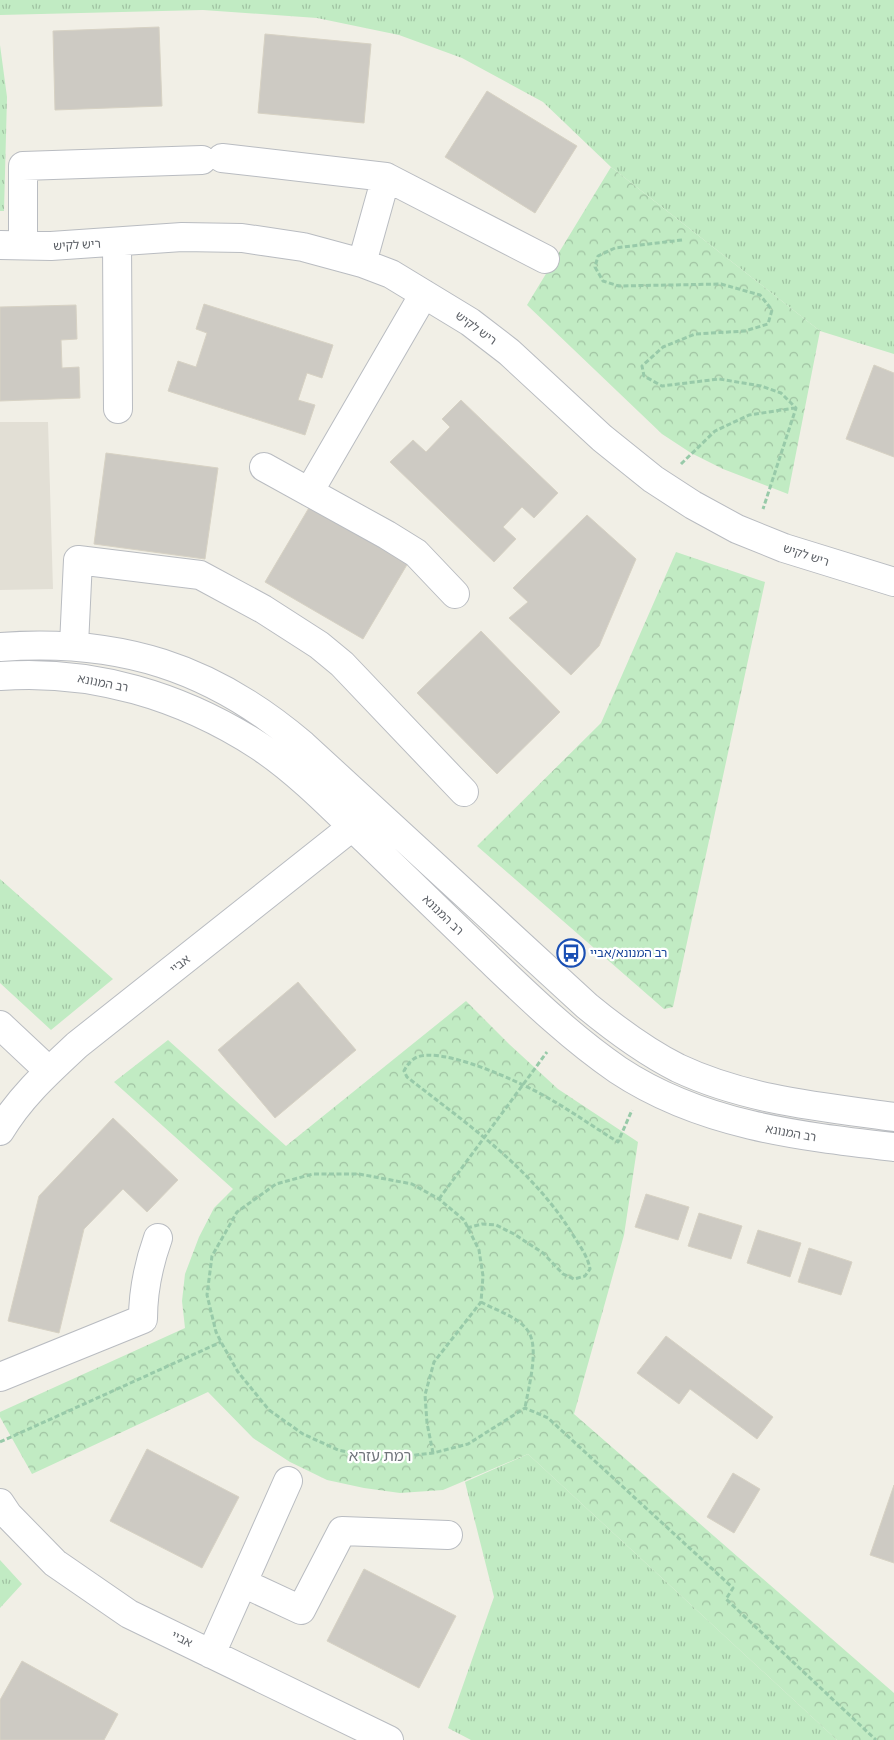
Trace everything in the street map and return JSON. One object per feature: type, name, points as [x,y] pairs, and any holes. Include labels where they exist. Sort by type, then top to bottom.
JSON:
[{"type":"street","points":[[11,245],[23,166],[212,159],[386,177],[544,259]]},
{"type":"street","points":[[362,263],[386,177]]},
{"type":"street","name":"ריש לקיש","points":[[11,245],[51,246],[182,237],[242,238],[303,247],[362,263],[391,274],[470,322],[509,352],[602,438],[660,484],[693,505],[754,536],[784,548],[894,582]]},
{"type":"street","points":[[116,242],[118,409]]},
{"type":"street","points":[[309,492],[424,294]]},
{"type":"street","points":[[264,467],[416,553],[455,594]]},
{"type":"street","points":[[74,645],[78,560],[200,575],[263,609],[319,645],[342,664],[464,792]]},
{"type":"street","points":[[0,647],[74,645],[126,653],[166,664],[202,678],[242,698],[274,720],[587,1006],[614,1028],[678,1068],[716,1083],[790,1102],[894,1118]]},
{"type":"street","name":"רב המנונא","points":[[0,676],[30,674],[81,678],[135,688],[180,704],[220,723],[262,748],[327,802],[538,1006],[620,1071],[663,1096],[702,1112],[754,1126],[806,1137],[894,1147]]},
{"type":"street","name":"אביי","points":[[0,1131],[9,1116],[49,1071],[85,1039],[374,810]]},
{"type":"street","points":[[0,1025],[49,1071]]},
{"type":"street","points":[[0,1378],[143,1319],[143,1290],[147,1269],[158,1238]]},
{"type":"street","points":[[211,1654],[288,1481]]},
{"type":"street","name":"אביי","points":[[0,1503],[8,1515],[55,1563],[129,1614],[389,1740]]},
{"type":"street","points":[[243,1583],[301,1610],[342,1531],[448,1535]]},
{"type":"path","points":[[682,240],[615,248],[598,256],[595,267],[603,281],[619,286],[721,284],[760,295],[772,310],[768,324],[745,331],[695,334],[663,347],[642,366],[644,376],[662,386],[719,379],[761,386],[781,393],[796,408]]},
{"type":"path","points":[[660,484],[715,431],[750,415],[796,408]]},
{"type":"path","points":[[754,536],[796,408]]},
{"type":"path","points":[[439,1199],[564,1028]]},
{"type":"path","points":[[468,1228],[482,1224],[496,1225],[543,1253],[563,1274],[574,1279],[585,1276],[590,1269],[588,1261],[567,1225],[536,1184],[507,1155],[407,1077],[404,1070],[408,1064],[417,1057],[441,1056],[523,1085],[618,1142],[644,1085]]},
{"type":"path","points":[[433,1453],[427,1423],[425,1395],[434,1362],[481,1302],[483,1276],[479,1250],[464,1220],[439,1199],[412,1184],[359,1174],[314,1174],[276,1184],[237,1212],[212,1256],[207,1295],[216,1332],[238,1372],[269,1410],[303,1434],[338,1450],[380,1458],[433,1453],[468,1444],[525,1408],[534,1354],[528,1331],[514,1319],[481,1302]]},
{"type":"path","points":[[0,1442],[221,1342]]},
{"type":"path","points":[[525,1408],[548,1418],[733,1588],[726,1599],[876,1740]]},
{"type":"shaded area","points":[[0,422],[48,422],[53,589],[0,590]]},
{"type":"green space","points":[[0,0],[894,0],[894,354],[820,331],[611,167],[543,102],[462,58],[399,35],[317,18],[203,10],[0,15]]},
{"type":"green space","points":[[0,45],[7,97],[4,211],[0,211]]},
{"type":"green space","points":[[611,167],[820,331],[788,494],[723,469],[691,453],[662,434],[527,305]]},
{"type":"green space","points":[[676,552],[765,582],[673,1007],[664,1009],[477,846],[601,723]]},
{"type":"green space","points":[[0,879],[113,979],[51,1030],[0,983]]},
{"type":"green space","points":[[466,1001],[558,1089],[638,1142],[624,1235],[574,1414],[894,1693],[894,1740],[837,1740],[528,1454],[443,1490],[400,1493],[364,1488],[327,1480],[290,1462],[253,1438],[208,1392],[32,1474],[0,1417],[0,1412],[185,1328],[182,1301],[185,1274],[199,1237],[214,1208],[233,1189],[114,1082],[168,1040],[286,1146]]},
{"type":"green space","points":[[528,1454],[837,1740],[471,1740],[448,1728],[494,1597],[465,1482]]},
{"type":"green space","points":[[0,1560],[22,1584],[0,1608]]},
{"type":"building","points":[[159,27],[162,106],[55,110],[53,31]]},
{"type":"building","points":[[265,34],[371,44],[364,123],[258,113]]},
{"type":"building","points":[[487,91],[577,146],[535,213],[445,157]]},
{"type":"building","points":[[204,304],[333,345],[322,378],[307,373],[298,400],[315,405],[305,435],[168,391],[178,361],[196,367],[207,333],[196,329]]},
{"type":"building","points":[[76,305],[77,339],[61,340],[62,368],[79,367],[80,398],[0,401],[0,307]]},
{"type":"building","points":[[874,365],[894,373],[894,457],[846,439]]},
{"type":"building","points":[[461,400],[558,493],[534,518],[522,507],[503,527],[516,539],[494,562],[390,462],[413,440],[426,452],[450,427],[442,419]]},
{"type":"building","points":[[106,453],[218,468],[205,559],[94,544]]},
{"type":"building","points":[[310,506],[408,563],[363,639],[265,582]]},
{"type":"building","points":[[587,515],[636,559],[599,646],[571,675],[509,618],[528,602],[513,588]]},
{"type":"building","points":[[481,631],[560,712],[497,774],[417,693]]},
{"type":"building","points":[[298,982],[356,1050],[275,1118],[218,1050]]},
{"type":"building","points":[[113,1118],[178,1180],[147,1212],[123,1189],[84,1229],[59,1333],[8,1321],[39,1196]]},
{"type":"building","points":[[646,1194],[689,1207],[678,1240],[635,1227]]},
{"type":"building","points":[[699,1213],[742,1226],[731,1259],[688,1246]]},
{"type":"building","points":[[758,1230],[801,1243],[790,1277],[747,1263]]},
{"type":"building","points":[[809,1248],[852,1262],[841,1295],[798,1282]]},
{"type":"building","points":[[666,1336],[773,1417],[757,1439],[690,1389],[679,1404],[637,1373]]},
{"type":"building","points":[[147,1449],[239,1497],[202,1568],[110,1521]]},
{"type":"building","points":[[733,1473],[760,1489],[734,1533],[707,1517]]},
{"type":"building","points":[[894,1485],[894,1563],[870,1555]]},
{"type":"building","points":[[364,1569],[456,1616],[419,1688],[327,1641]]},
{"type":"building","points":[[22,1661],[118,1714],[104,1740],[0,1740],[0,1700]]},
{"type":"place","name":"רב המנונא/אביי","points":[[571,953]]},
{"type":"district","name":"רמת עזרא","points":[[380,1456]]}]
